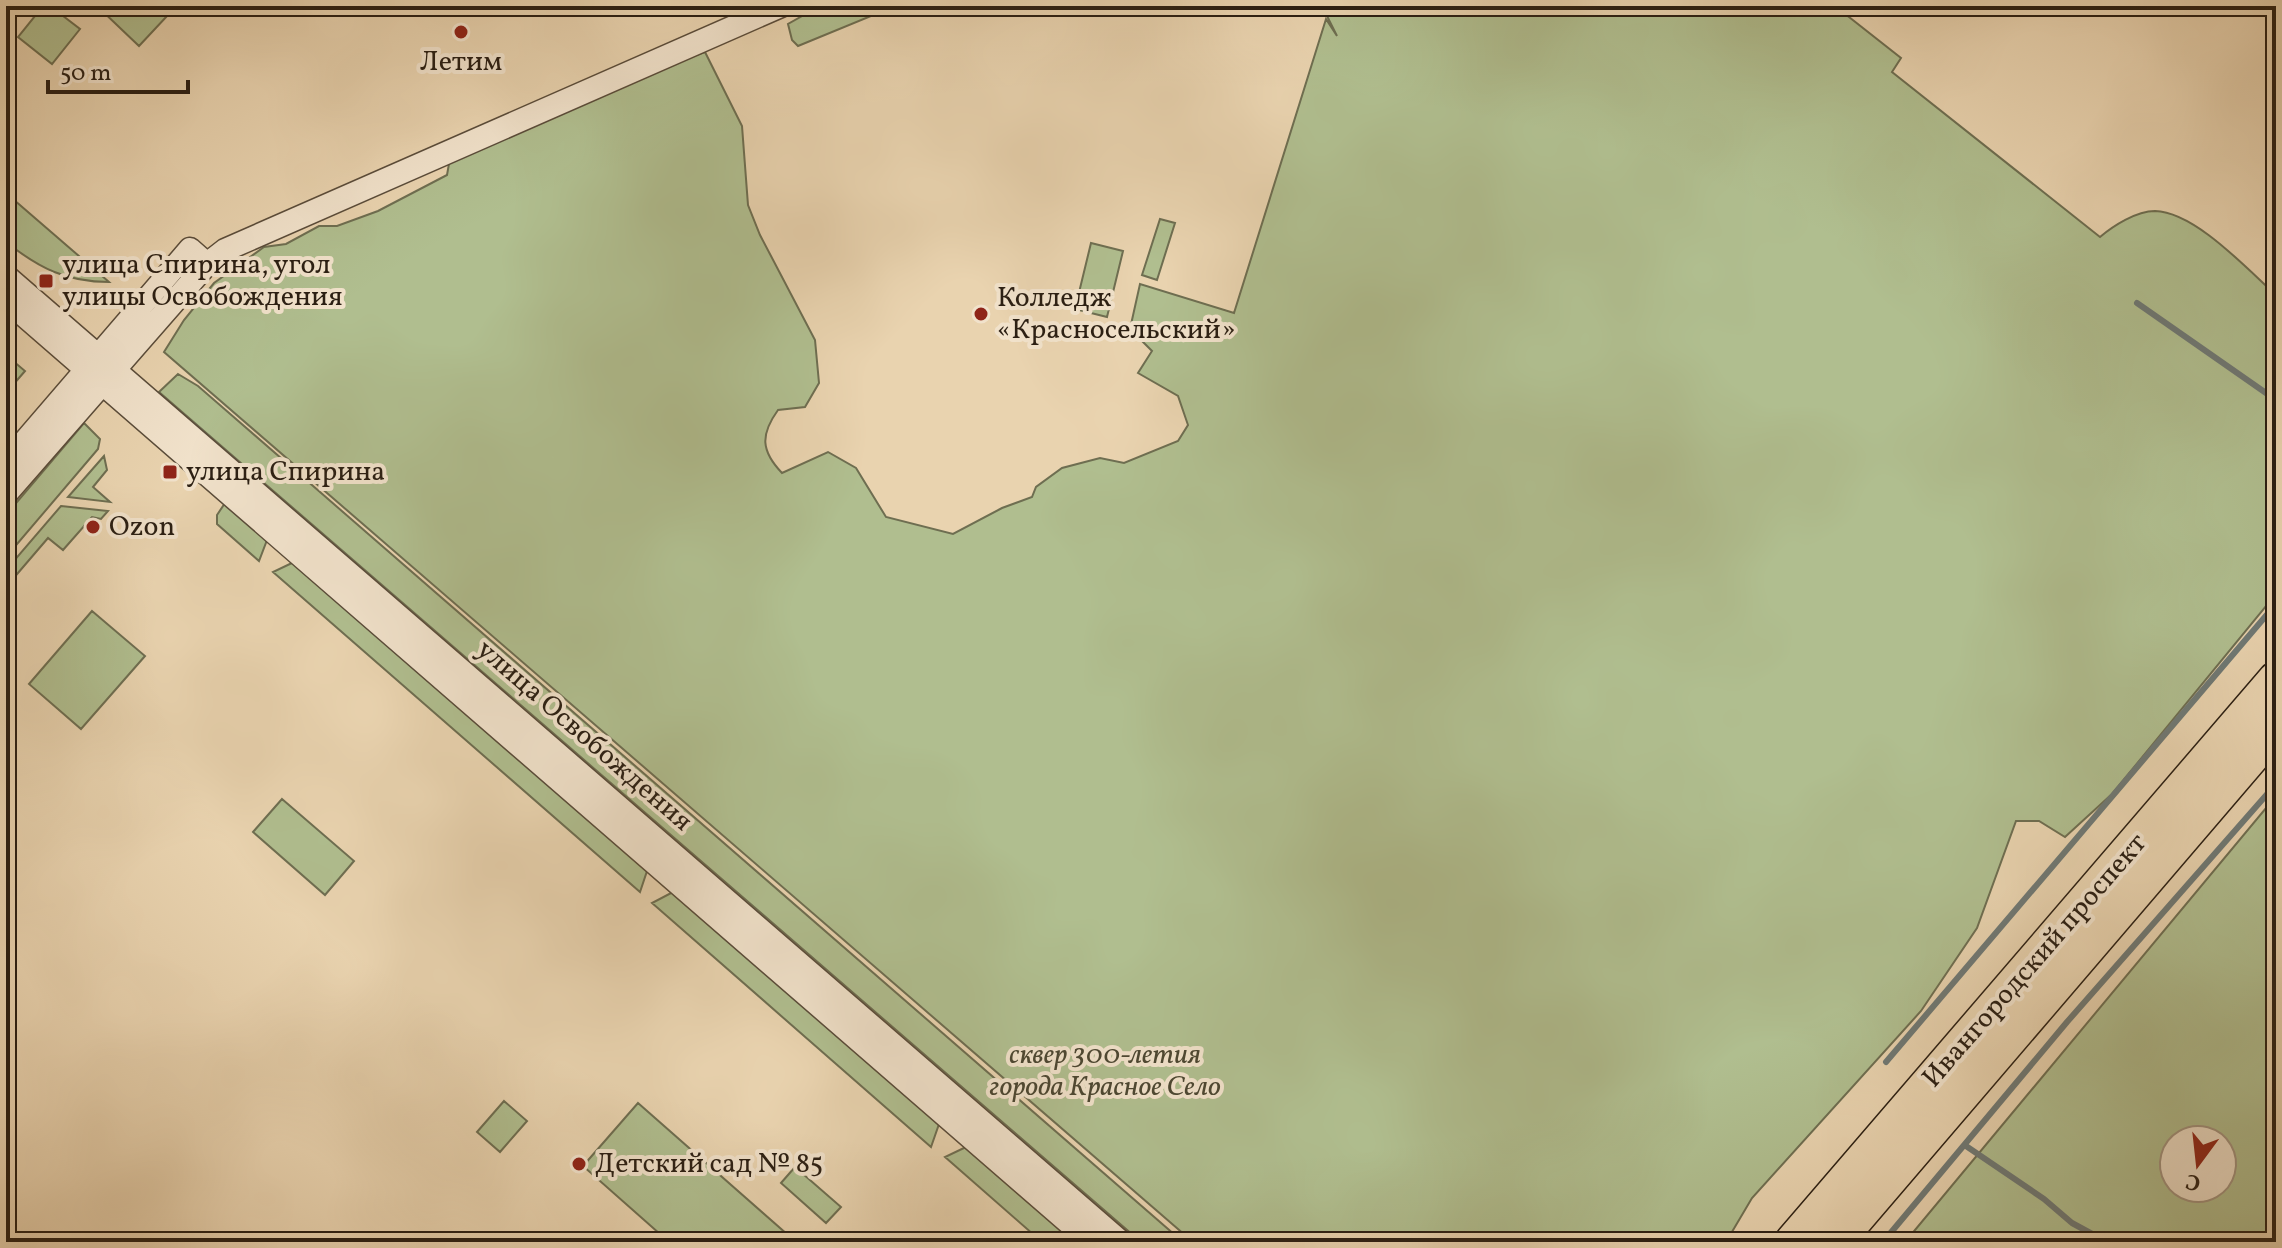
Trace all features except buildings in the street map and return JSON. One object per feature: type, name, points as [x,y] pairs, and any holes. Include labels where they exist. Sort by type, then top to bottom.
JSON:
[{"type":"highway","name":"Ивангородский проспект","points":[[1793,1242],[2276,680]]},
{"type":"highway","name":"Ивангородский проспект","points":[[1835,1242],[2276,727]]},
{"type":"street","points":[[6,463],[207,264],[225,250],[781,6]]},
{"type":"street","points":[[6,494],[190,249],[207,264]]},
{"type":"street","name":"улица Освобождения","points":[[6,276],[100,370],[1091,1242]]},
{"type":"street","name":"улица Освобождения","points":[[6,300],[100,370],[1121,1242]]},
{"type":"green space","points":[[43,6],[50,6],[80,29],[52,64],[18,37]]},
{"type":"green space","points":[[97,6],[159,6],[168,15],[139,46]]},
{"type":"green space","points":[[820,6],[873,6],[876,14],[798,46],[792,40],[788,24]]},
{"type":"green space","name":"сквер 300-летия города Красное Село","points":[[1322,6],[1835,6],[1901,58],[1892,72],[2100,237],[2133,216],[2155,211],[2170,214],[2203,231],[2276,295],[2276,594],[2112,794],[2065,837],[2039,821],[2016,821],[1977,928],[1921,1011],[1752,1198],[1726,1242],[1193,1242],[164,352],[184,320],[214,283],[264,247],[286,244],[319,226],[337,226],[378,211],[447,175],[450,158],[655,69],[705,52],[742,126],[748,205],[760,235],[815,340],[819,383],[805,407],[778,410],[772,419],[765,443],[770,457],[782,473],[828,452],[856,468],[886,517],[953,534],[1002,508],[1032,497],[1036,487],[1062,468],[1100,458],[1124,463],[1178,441],[1188,425],[1178,396],[1138,373],[1152,351],[1130,329],[1140,284],[1234,313],[1326,19],[1337,36]]},
{"type":"green space","points":[[6,193],[109,282],[79,279],[54,272],[6,242]]},
{"type":"green space","points":[[1160,219],[1175,223],[1157,280],[1142,275]]},
{"type":"green space","points":[[1091,243],[1123,251],[1107,317],[1075,309]]},
{"type":"green space","points":[[6,355],[25,371],[6,393],[6,378],[13,370],[6,363]]},
{"type":"green space","points":[[178,374],[198,386],[1183,1242],[1141,1242],[159,392]]},
{"type":"green space","points":[[84,423],[100,439],[98,449],[6,557],[6,515]]},
{"type":"green space","points":[[104,456],[107,470],[93,487],[110,502],[68,497]]},
{"type":"green space","points":[[225,503],[267,540],[259,561],[217,524],[217,515]]},
{"type":"green space","points":[[61,506],[108,511],[101,519],[92,517],[63,550],[48,538],[6,587],[6,570]]},
{"type":"green space","points":[[294,562],[647,871],[640,892],[273,572]]},
{"type":"green space","points":[[92,611],[145,656],[81,729],[29,684]]},
{"type":"green space","points":[[2276,796],[2276,1242],[1905,1242]]},
{"type":"green space","points":[[282,799],[354,861],[325,895],[253,832]]},
{"type":"green space","points":[[673,892],[939,1124],[931,1147],[652,903]]},
{"type":"green space","points":[[504,1101],[527,1121],[500,1152],[477,1132]]},
{"type":"green space","points":[[638,1103],[796,1242],[669,1242],[583,1166]]},
{"type":"green space","points":[[966,1147],[1075,1242],[1042,1242],[945,1157]]},
{"type":"green space","points":[[795,1167],[841,1207],[826,1223],[781,1183]]},
{"type":"waterway","points":[[2137,303],[2276,400]]},
{"type":"waterway","points":[[1886,1062],[2276,604]]},
{"type":"waterway","points":[[1883,1242],[2067,1022],[2276,784]]},
{"type":"waterway","points":[[1966,1146],[2044,1199],[2072,1223],[2107,1242]]},
{"type":"place","name":"Летим","points":[[461,32]]},
{"type":"place","name":"улица Спирина, угол улицы Освобождения","points":[[46,281]]},
{"type":"place","name":"Колледж «Красносельский»","points":[[981,314]]},
{"type":"place","name":"улица Спирина","points":[[170,472]]},
{"type":"place","name":"Ozon","points":[[93,527]]},
{"type":"place","name":"Детский сад № 85","points":[[579,1164]]}]
